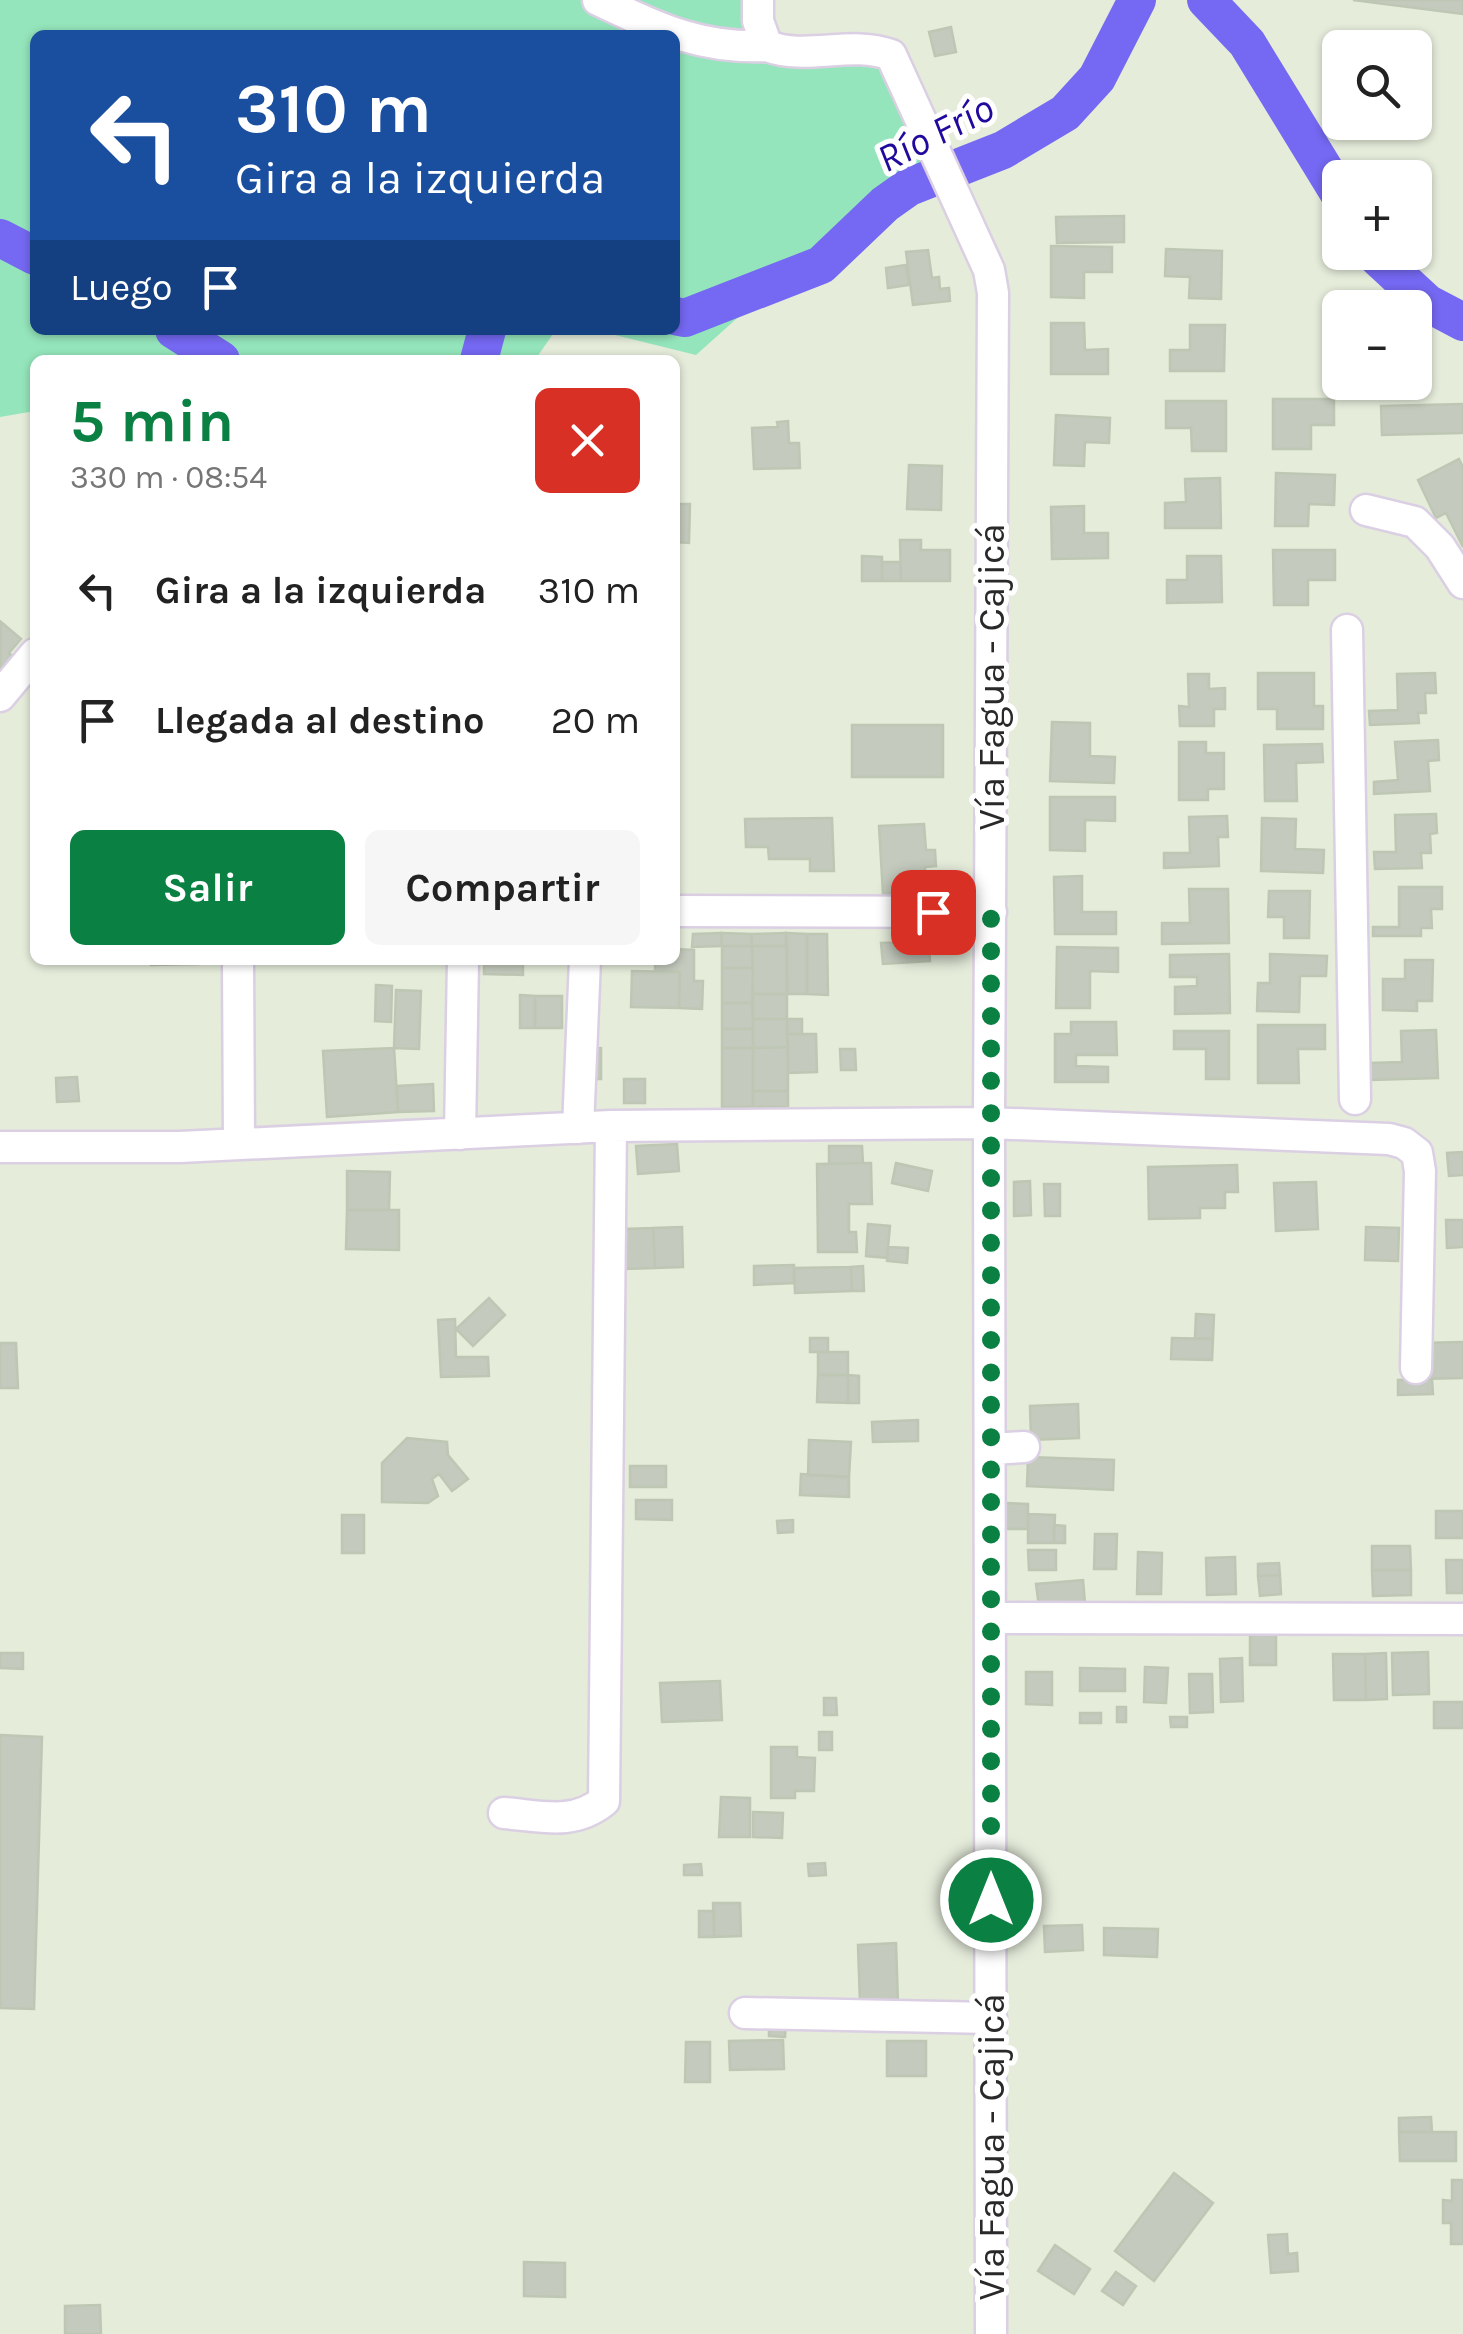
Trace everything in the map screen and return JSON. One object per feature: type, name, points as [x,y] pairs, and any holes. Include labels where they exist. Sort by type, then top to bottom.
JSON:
[{"type":"street","points":[[598,0],[668,30]]},
{"type":"street","points":[[680,35],[694,41],[741,47],[767,46],[758,21],[758,0]]},
{"type":"street","name":"Vía Fagua - Cajicá","points":[[767,46],[784,52],[874,48],[891,56],[988,270],[993,294],[989,1123],[991,2334]]},
{"type":"street","points":[[1366,510],[1415,522],[1440,548],[1463,583]]},
{"type":"street","points":[[1347,630],[1356,1099]]},
{"type":"street","points":[[0,696],[30,660]]},
{"type":"street","points":[[680,911],[991,912]]},
{"type":"street","points":[[238,965],[240,1143]]},
{"type":"street","points":[[460,1134],[462,965]]},
{"type":"street","points":[[578,1128],[585,965]]},
{"type":"street","points":[[0,1148],[97,1150],[611,1126],[989,1123],[1389,1139],[1404,1143],[1417,1153],[1420,1171],[1416,1368]]},
{"type":"street","points":[[504,1814],[575,1818],[604,1801],[611,1126]]},
{"type":"street","points":[[990,1449],[1024,1446]]},
{"type":"street","points":[[991,1618],[1463,1619]]},
{"type":"street","points":[[745,2013],[991,2018]]},
{"type":"green space","points":[[0,0],[758,0],[767,46],[874,49],[930,146],[919,152],[931,179],[909,187],[885,204],[821,265],[754,291],[744,312],[696,355],[615,335],[680,335],[680,30],[30,30],[30,335],[552,335],[538,355],[30,355],[30,412],[0,417]]},
{"type":"building","points":[[1353,0],[1463,0],[1463,14]]},
{"type":"building","points":[[951,27],[956,52],[935,56],[929,32]]},
{"type":"building","points":[[1124,216],[1124,242],[1057,243],[1056,217]]},
{"type":"building","points":[[1051,246],[1112,247],[1112,272],[1084,272],[1084,298],[1051,297]]},
{"type":"building","points":[[1166,249],[1222,251],[1221,299],[1189,298],[1190,277],[1165,276]]},
{"type":"building","points":[[928,250],[932,278],[939,277],[940,289],[949,288],[950,301],[913,305],[906,252]]},
{"type":"building","points":[[906,265],[909,285],[888,288],[886,268]]},
{"type":"building","points":[[1051,323],[1084,323],[1085,350],[1108,349],[1108,374],[1051,374]]},
{"type":"building","points":[[1190,325],[1225,325],[1224,371],[1170,371],[1170,350],[1190,350]]},
{"type":"building","points":[[1273,399],[1334,400],[1334,425],[1311,425],[1311,449],[1273,449]]},
{"type":"building","points":[[1166,401],[1226,401],[1226,451],[1192,451],[1191,428],[1166,428]]},
{"type":"building","points":[[1463,404],[1463,433],[1382,435],[1381,406]]},
{"type":"building","points":[[1056,415],[1110,418],[1109,443],[1085,442],[1084,466],[1054,465]]},
{"type":"building","points":[[788,421],[789,443],[799,443],[800,468],[754,469],[752,428],[778,427],[777,422]]},
{"type":"building","points":[[1459,459],[1463,467],[1463,547],[1446,513],[1436,518],[1418,480]]},
{"type":"building","points":[[909,465],[942,466],[941,510],[907,509]]},
{"type":"building","points":[[1276,473],[1335,475],[1334,505],[1309,504],[1308,526],[1275,526]]},
{"type":"building","points":[[1220,478],[1221,528],[1165,528],[1165,503],[1186,502],[1185,479]]},
{"type":"building","points":[[680,504],[690,504],[689,543],[680,542]]},
{"type":"building","points":[[1084,506],[1084,533],[1108,533],[1108,558],[1052,559],[1051,507]]},
{"type":"building","points":[[900,540],[921,540],[921,550],[950,550],[950,581],[901,581]]},
{"type":"building","points":[[1273,550],[1335,550],[1335,580],[1308,580],[1308,605],[1274,605]]},
{"type":"building","points":[[862,556],[882,557],[882,581],[862,581]]},
{"type":"building","points":[[1187,556],[1221,556],[1222,602],[1167,603],[1167,580],[1187,580]]},
{"type":"building","points":[[882,562],[900,562],[901,581],[882,581]]},
{"type":"building","points":[[1,622],[21,639],[9,653],[15,659],[0,676]]},
{"type":"building","points":[[1258,673],[1314,673],[1314,706],[1323,706],[1323,729],[1277,729],[1277,709],[1258,709]]},
{"type":"building","points":[[1435,673],[1436,693],[1425,693],[1426,713],[1418,713],[1419,723],[1370,725],[1369,711],[1398,710],[1397,674]]},
{"type":"building","points":[[1188,674],[1209,674],[1209,689],[1225,688],[1225,709],[1214,709],[1214,726],[1180,726],[1179,706],[1189,707]]},
{"type":"building","points":[[1052,722],[1090,723],[1090,756],[1115,757],[1114,783],[1050,781]]},
{"type":"building","points":[[852,725],[943,725],[943,777],[852,777]]},
{"type":"building","points":[[1438,740],[1439,760],[1428,761],[1430,791],[1374,794],[1374,782],[1398,780],[1395,742]]},
{"type":"building","points":[[1179,742],[1206,742],[1206,753],[1224,753],[1224,789],[1208,789],[1208,800],[1179,800]]},
{"type":"building","points":[[1322,744],[1323,762],[1296,763],[1297,801],[1265,801],[1264,745]]},
{"type":"building","points":[[1050,797],[1115,797],[1115,821],[1085,820],[1085,851],[1050,850]]},
{"type":"building","points":[[1436,814],[1437,833],[1430,834],[1431,853],[1421,853],[1422,868],[1375,869],[1374,852],[1396,852],[1395,815]]},
{"type":"building","points":[[1227,816],[1228,837],[1218,837],[1219,866],[1164,868],[1164,853],[1190,853],[1189,817]]},
{"type":"building","points":[[832,818],[834,871],[810,871],[810,859],[769,859],[768,847],[746,847],[745,819]]},
{"type":"building","points":[[1262,818],[1296,819],[1295,849],[1324,850],[1323,873],[1261,871]]},
{"type":"building","points":[[924,824],[926,850],[935,850],[936,866],[925,867],[926,892],[883,894],[879,826]]},
{"type":"building","points":[[1082,876],[1082,912],[1116,912],[1116,934],[1055,934],[1054,877]]},
{"type":"building","points":[[1399,887],[1442,887],[1442,909],[1431,909],[1432,928],[1421,928],[1421,936],[1373,936],[1373,927],[1399,927]]},
{"type":"building","points":[[1189,889],[1228,889],[1229,943],[1162,944],[1162,923],[1190,923]]},
{"type":"building","points":[[1269,891],[1310,891],[1309,938],[1284,938],[1284,917],[1268,917]]},
{"type":"building","points":[[721,933],[751,934],[752,946],[722,946]]},
{"type":"building","points":[[721,933],[722,946],[692,947],[693,934]]},
{"type":"building","points":[[786,933],[807,934],[807,994],[787,994]]},
{"type":"building","points":[[786,933],[787,946],[752,946],[751,934]]},
{"type":"building","points":[[807,934],[827,934],[828,995],[807,994]]},
{"type":"building","points":[[929,941],[930,961],[883,964],[881,943]]},
{"type":"building","points":[[722,946],[752,946],[753,968],[722,968]]},
{"type":"building","points":[[752,946],[787,946],[787,994],[753,994]]},
{"type":"building","points":[[1057,947],[1118,948],[1118,972],[1090,971],[1090,1008],[1056,1008]]},
{"type":"building","points":[[680,949],[694,950],[694,981],[703,981],[702,1009],[679,1008],[680,972],[655,971],[655,965],[680,965]]},
{"type":"building","points":[[1229,954],[1230,1013],[1175,1014],[1175,987],[1197,986],[1197,977],[1170,977],[1170,955]]},
{"type":"building","points":[[1270,954],[1327,956],[1326,976],[1300,976],[1299,1012],[1257,1011],[1258,983],[1270,983]]},
{"type":"building","points":[[1405,960],[1433,960],[1432,1001],[1417,1001],[1417,1011],[1383,1010],[1383,979],[1405,979]]},
{"type":"building","points":[[484,965],[523,965],[523,975],[484,974]]},
{"type":"building","points":[[722,968],[753,968],[752,1003],[722,1003]]},
{"type":"building","points":[[632,971],[680,972],[679,1008],[631,1007]]},
{"type":"building","points":[[376,985],[392,986],[391,1022],[375,1021]]},
{"type":"building","points":[[396,990],[421,991],[419,1049],[394,1048]]},
{"type":"building","points":[[753,994],[787,994],[787,1019],[753,1019]]},
{"type":"building","points":[[520,995],[535,996],[535,1028],[520,1028]]},
{"type":"building","points":[[535,996],[562,996],[562,1028],[535,1028]]},
{"type":"building","points":[[722,1003],[752,1003],[753,1029],[722,1029]]},
{"type":"building","points":[[753,1019],[787,1019],[788,1047],[753,1048]]},
{"type":"building","points":[[787,1019],[802,1019],[802,1034],[787,1034]]},
{"type":"building","points":[[1071,1022],[1116,1022],[1117,1055],[1076,1055],[1076,1066],[1108,1067],[1108,1082],[1055,1082],[1055,1034],[1071,1034]]},
{"type":"building","points":[[1258,1025],[1325,1025],[1325,1049],[1298,1049],[1299,1083],[1258,1083]]},
{"type":"building","points":[[722,1029],[753,1029],[753,1048],[722,1048]]},
{"type":"building","points":[[1436,1030],[1438,1078],[1371,1080],[1370,1063],[1402,1062],[1401,1031]]},
{"type":"building","points":[[1174,1031],[1229,1031],[1229,1079],[1206,1079],[1206,1049],[1174,1049]]},
{"type":"building","points":[[787,1034],[816,1034],[817,1072],[788,1073]]},
{"type":"building","points":[[788,1047],[788,1091],[753,1091],[753,1048]]},
{"type":"building","points":[[394,1048],[398,1112],[327,1117],[323,1051]]},
{"type":"building","points":[[601,1048],[601,1079],[587,1079],[587,1049]]},
{"type":"building","points":[[722,1048],[753,1048],[753,1107],[722,1107]]},
{"type":"building","points":[[840,1049],[855,1049],[856,1070],[841,1070]]},
{"type":"building","points":[[77,1077],[79,1101],[57,1102],[56,1078]]},
{"type":"building","points":[[624,1079],[645,1079],[645,1103],[624,1103]]},
{"type":"building","points":[[433,1084],[434,1111],[398,1112],[397,1086]]},
{"type":"building","points":[[753,1091],[788,1091],[788,1107],[753,1107]]},
{"type":"building","points":[[677,1144],[679,1171],[638,1174],[636,1146]]},
{"type":"building","points":[[829,1146],[862,1146],[863,1163],[829,1164]]},
{"type":"building","points":[[1463,1152],[1463,1175],[1449,1176],[1447,1153]]},
{"type":"building","points":[[871,1163],[872,1204],[849,1204],[849,1232],[856,1232],[857,1252],[818,1252],[817,1164]]},
{"type":"building","points":[[896,1163],[932,1171],[928,1191],[892,1183]]},
{"type":"building","points":[[1237,1165],[1238,1192],[1225,1192],[1225,1208],[1200,1208],[1200,1218],[1149,1219],[1148,1167]]},
{"type":"building","points":[[347,1171],[390,1172],[389,1210],[347,1210]]},
{"type":"building","points":[[1030,1181],[1031,1215],[1014,1216],[1014,1182]]},
{"type":"building","points":[[1316,1182],[1318,1229],[1276,1231],[1274,1183]]},
{"type":"building","points":[[1044,1184],[1060,1184],[1060,1216],[1045,1216]]},
{"type":"building","points":[[347,1210],[399,1210],[399,1250],[346,1249]]},
{"type":"building","points":[[1446,1220],[1463,1220],[1463,1247],[1447,1248]]},
{"type":"building","points":[[868,1224],[890,1226],[887,1258],[866,1256]]},
{"type":"building","points":[[682,1227],[683,1267],[655,1268],[653,1228]]},
{"type":"building","points":[[1366,1227],[1399,1228],[1398,1261],[1365,1260]]},
{"type":"building","points":[[653,1228],[655,1268],[624,1269],[623,1229]]},
{"type":"building","points":[[888,1247],[908,1248],[907,1263],[887,1261]]},
{"type":"building","points":[[794,1265],[794,1283],[754,1285],[754,1266]]},
{"type":"building","points":[[863,1266],[864,1291],[852,1291],[851,1267]]},
{"type":"building","points":[[851,1267],[852,1291],[795,1293],[794,1268]]},
{"type":"building","points":[[489,1298],[505,1315],[473,1346],[456,1329]]},
{"type":"building","points":[[1196,1314],[1214,1315],[1213,1339],[1195,1338]]},
{"type":"building","points":[[455,1319],[456,1357],[488,1357],[489,1376],[441,1377],[438,1320]]},
{"type":"building","points":[[810,1338],[828,1338],[828,1352],[810,1352]]},
{"type":"building","points":[[1172,1338],[1213,1339],[1212,1360],[1171,1359]]},
{"type":"building","points":[[1463,1342],[1463,1378],[1422,1379],[1420,1343]]},
{"type":"building","points":[[0,1343],[16,1343],[18,1388],[0,1388]]},
{"type":"building","points":[[818,1352],[848,1352],[848,1375],[818,1375]]},
{"type":"building","points":[[818,1375],[848,1375],[848,1403],[817,1402]]},
{"type":"building","points":[[848,1375],[859,1376],[859,1403],[848,1403]]},
{"type":"building","points":[[1432,1379],[1433,1394],[1398,1395],[1398,1380]]},
{"type":"building","points":[[1078,1404],[1079,1438],[1031,1440],[1030,1406]]},
{"type":"building","points":[[918,1420],[918,1441],[873,1442],[872,1422]]},
{"type":"building","points":[[407,1438],[447,1442],[448,1455],[468,1479],[452,1491],[439,1474],[432,1479],[438,1496],[428,1503],[382,1502],[382,1463]]},
{"type":"building","points":[[809,1440],[851,1442],[849,1477],[808,1475]]},
{"type":"building","points":[[1028,1457],[1114,1460],[1113,1490],[1027,1486]]},
{"type":"building","points":[[630,1466],[666,1466],[666,1487],[630,1487]]},
{"type":"building","points":[[801,1474],[849,1477],[849,1497],[800,1495]]},
{"type":"building","points":[[636,1500],[672,1500],[672,1520],[636,1519]]},
{"type":"building","points":[[1005,1503],[1028,1504],[1028,1529],[1005,1529]]},
{"type":"building","points":[[1436,1511],[1463,1511],[1463,1538],[1436,1538]]},
{"type":"building","points":[[1028,1514],[1055,1515],[1054,1543],[1028,1543]]},
{"type":"building","points":[[342,1515],[364,1515],[364,1553],[342,1553]]},
{"type":"building","points":[[793,1520],[793,1532],[778,1533],[777,1521]]},
{"type":"building","points":[[1054,1525],[1065,1526],[1065,1543],[1054,1543]]},
{"type":"building","points":[[1095,1534],[1117,1534],[1116,1569],[1094,1569]]},
{"type":"building","points":[[1372,1546],[1410,1546],[1411,1570],[1372,1570]]},
{"type":"building","points":[[1028,1550],[1056,1550],[1056,1570],[1029,1570]]},
{"type":"building","points":[[1138,1552],[1162,1553],[1161,1594],[1137,1594]]},
{"type":"building","points":[[1235,1557],[1236,1594],[1207,1595],[1206,1558]]},
{"type":"building","points":[[1446,1560],[1463,1560],[1463,1593],[1447,1593]]},
{"type":"building","points":[[1279,1563],[1280,1575],[1258,1576],[1258,1564]]},
{"type":"building","points":[[1372,1570],[1411,1570],[1411,1595],[1373,1596]]},
{"type":"building","points":[[1280,1575],[1281,1594],[1260,1596],[1258,1576]]},
{"type":"building","points":[[1083,1580],[1085,1603],[1039,1607],[1036,1584]]},
{"type":"building","points":[[1250,1628],[1276,1628],[1276,1665],[1250,1665]]},
{"type":"building","points":[[1428,1652],[1429,1694],[1393,1695],[1392,1653]]},
{"type":"building","points":[[0,1653],[23,1653],[23,1669],[0,1668]]},
{"type":"building","points":[[1386,1653],[1387,1699],[1366,1700],[1365,1654]]},
{"type":"building","points":[[1333,1654],[1365,1654],[1366,1700],[1334,1700]]},
{"type":"building","points":[[1242,1658],[1243,1701],[1221,1702],[1220,1659]]},
{"type":"building","points":[[1145,1667],[1168,1668],[1166,1703],[1144,1702]]},
{"type":"building","points":[[1080,1668],[1125,1669],[1125,1691],[1080,1691]]},
{"type":"building","points":[[1026,1672],[1052,1672],[1052,1705],[1026,1704]]},
{"type":"building","points":[[1189,1674],[1212,1674],[1213,1712],[1190,1713]]},
{"type":"building","points":[[720,1681],[722,1720],[662,1722],[660,1683]]},
{"type":"building","points":[[824,1698],[836,1698],[837,1715],[824,1715]]},
{"type":"building","points":[[1434,1702],[1463,1702],[1463,1728],[1434,1728]]},
{"type":"building","points":[[1117,1707],[1126,1707],[1126,1722],[1117,1722]]},
{"type":"building","points":[[1080,1713],[1101,1713],[1101,1723],[1080,1723]]},
{"type":"building","points":[[1170,1717],[1187,1717],[1187,1727],[1171,1727]]},
{"type":"building","points":[[819,1732],[832,1732],[832,1750],[819,1750]]},
{"type":"building","points":[[0,1735],[42,1737],[34,2009],[0,2008]]},
{"type":"building","points":[[771,1747],[797,1747],[797,1757],[815,1758],[814,1791],[795,1791],[795,1798],[771,1798]]},
{"type":"building","points":[[721,1797],[750,1798],[750,1837],[719,1837]]},
{"type":"building","points":[[753,1812],[783,1813],[782,1838],[753,1837]]},
{"type":"building","points":[[825,1863],[826,1875],[809,1876],[808,1864]]},
{"type":"building","points":[[701,1864],[702,1875],[684,1875],[684,1865]]},
{"type":"building","points":[[713,1903],[740,1903],[741,1936],[714,1937]]},
{"type":"building","points":[[699,1911],[714,1911],[714,1937],[699,1937]]},
{"type":"building","points":[[1082,1925],[1083,1950],[1045,1952],[1044,1926]]},
{"type":"building","points":[[1104,1928],[1158,1929],[1157,1957],[1104,1955]]},
{"type":"building","points":[[896,1943],[898,2003],[860,2004],[858,1945]]},
{"type":"building","points":[[769,2022],[786,2022],[785,2037],[769,2036]]},
{"type":"building","points":[[783,2040],[784,2069],[730,2070],[729,2041]]},
{"type":"building","points":[[887,2041],[926,2041],[926,2076],[887,2076]]},
{"type":"building","points":[[686,2042],[710,2042],[710,2082],[685,2082]]},
{"type":"building","points":[[1431,2117],[1432,2132],[1399,2132],[1399,2118]]},
{"type":"building","points":[[1399,2132],[1456,2132],[1456,2161],[1400,2161]]},
{"type":"building","points":[[1174,2173],[1213,2203],[1154,2281],[1115,2251]]},
{"type":"building","points":[[1452,2180],[1463,2180],[1463,2244],[1451,2244],[1451,2223],[1443,2223],[1443,2200],[1452,2201]]},
{"type":"building","points":[[1287,2234],[1288,2254],[1297,2253],[1298,2271],[1271,2273],[1268,2235]]},
{"type":"building","points":[[1055,2245],[1090,2269],[1074,2294],[1038,2271]]},
{"type":"building","points":[[524,2262],[565,2263],[565,2297],[524,2296]]},
{"type":"building","points":[[1116,2272],[1136,2286],[1123,2305],[1102,2291]]},
{"type":"building","points":[[100,2305],[101,2334],[65,2334],[65,2306]]},
{"type":"waterway","name":"Río Frío","points":[[680,317],[821,265],[885,204],[909,187],[1003,150],[1065,113],[1097,78],[1137,0]]},
{"type":"waterway","name":"Río Frío","points":[[1206,0],[1247,43],[1322,166]]},
{"type":"waterway","name":"Río Frío","points":[[0,238],[30,253]]},
{"type":"waterway","name":"Río Frío","points":[[1391,270],[1427,303],[1463,322]]},
{"type":"waterway","name":"Río Frío","points":[[182,335],[213,355]]},
{"type":"waterway","name":"Río Frío","points":[[480,355],[486,335]]},
{"type":"route","points":[[933,912],[991,912],[991,1900]]}]
